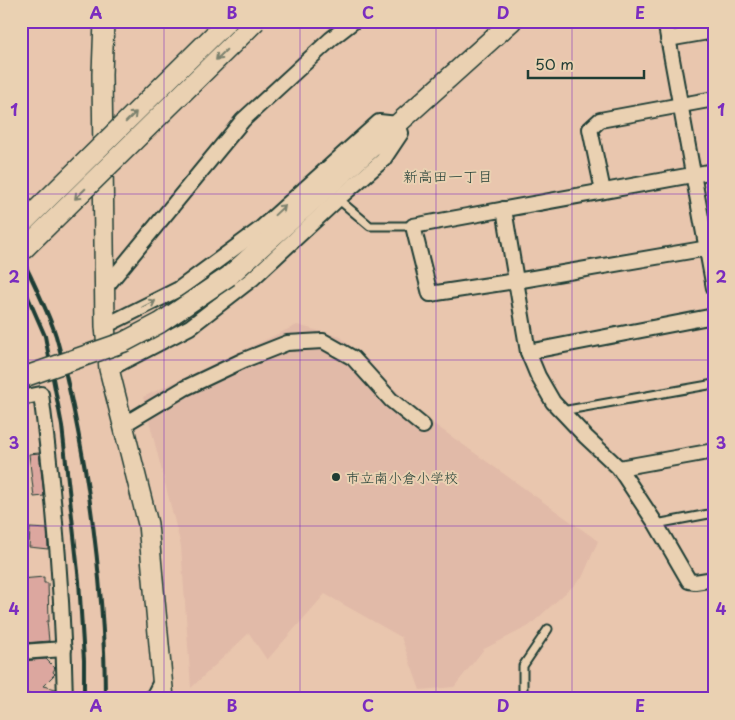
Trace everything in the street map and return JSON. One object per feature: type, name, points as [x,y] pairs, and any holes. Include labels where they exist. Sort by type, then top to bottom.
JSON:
[{"type":"street","points":[[104,21],[102,94],[105,326],[109,369],[148,524],[164,699]]},
{"type":"street","points":[[21,225],[228,21]]},
{"type":"street","points":[[21,252],[256,21]]},
{"type":"street","points":[[105,288],[243,120],[354,21]]},
{"type":"street","points":[[21,378],[124,342],[160,323],[229,276],[512,21]]},
{"type":"street","points":[[665,21],[693,175],[710,248],[714,288]]},
{"type":"street","points":[[668,39],[714,31]]},
{"type":"street","points":[[603,191],[590,129],[600,120],[714,99]]},
{"type":"street","points":[[105,326],[179,289],[259,230],[378,122],[398,124]]},
{"type":"street","points":[[109,369],[190,327],[252,279],[383,160],[400,133],[398,124]]},
{"type":"street","points":[[710,248],[430,294],[413,226],[714,171]]},
{"type":"street","points":[[504,209],[528,352],[538,376],[553,402],[619,468],[656,524],[689,581],[714,579]]},
{"type":"street","points":[[528,352],[714,316]]},
{"type":"street","points":[[123,425],[185,388],[244,360],[287,343],[323,341],[353,358],[391,400],[423,426]]},
{"type":"street","points":[[21,398],[41,394],[56,529],[64,649],[65,699]]},
{"type":"street","points":[[619,468],[714,451]]},
{"type":"street","points":[[21,652],[64,649]]},
{"type":"street","points":[[152,699],[163,678]]},
{"type":"lane","points":[[338,199],[370,226],[413,226]]},
{"type":"lane","points":[[561,411],[714,384]]},
{"type":"lane","points":[[656,524],[714,513]]},
{"type":"lane","points":[[522,699],[523,666],[548,628]]},
{"type":"shaded area","name":"市立南小倉小学校","points":[[297,325],[341,337],[420,414],[598,541],[582,578],[529,626],[484,649],[454,687],[420,690],[401,637],[325,594],[267,660],[249,633],[191,688],[181,546],[143,397]]},
{"type":"building","points":[[39,453],[44,496],[34,497],[29,454]]},
{"type":"building","points":[[30,528],[47,529],[48,549],[29,547]]},
{"type":"building","points":[[44,577],[44,583],[48,583],[49,621],[47,621],[49,641],[24,643],[24,639],[21,638],[21,579]]},
{"type":"building","points":[[46,659],[55,668],[53,672],[55,674],[43,686],[56,689],[56,699],[47,699],[21,692],[21,661]]},
{"type":"railway","points":[[21,256],[53,326],[79,435],[100,583],[105,699]]},
{"type":"railway","points":[[21,281],[45,336],[62,426],[79,581],[84,660],[84,699]]},
{"type":"place","name":"市立南小倉小学校","points":[[336,477]]},
{"type":"district","name":"新高田一丁目","points":[[448,175]]}]
